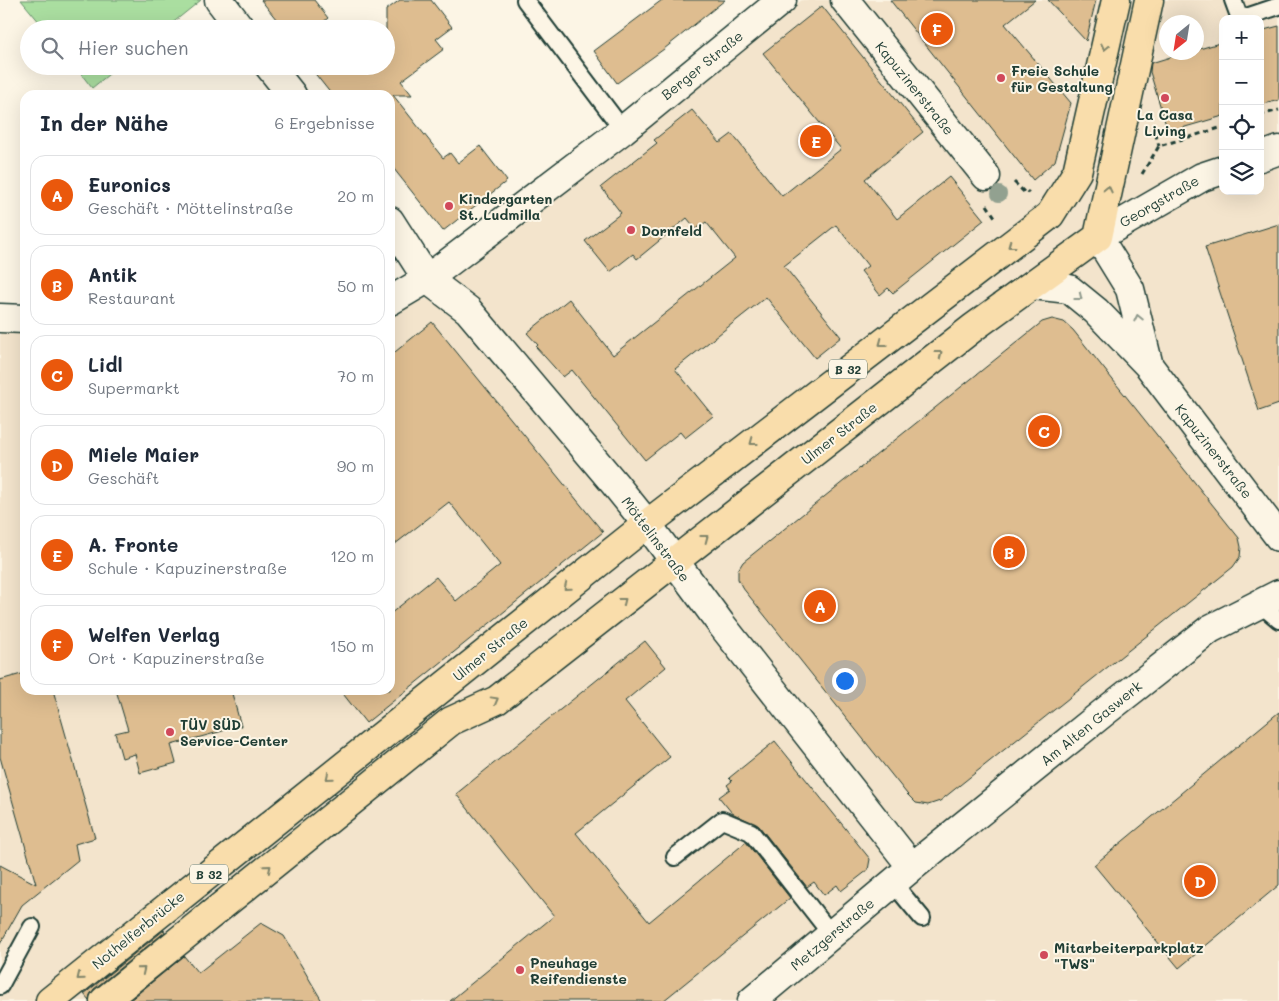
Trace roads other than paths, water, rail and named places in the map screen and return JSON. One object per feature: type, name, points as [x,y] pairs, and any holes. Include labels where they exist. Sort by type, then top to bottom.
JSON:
[{"type":"main road","name":"Ulmer Straße","points":[[367,747],[647,524],[1050,215],[1077,172],[1116,0]]},
{"type":"main road","points":[[1098,237],[1150,0]]},
{"type":"main road","name":"Ulmer Straße","points":[[104,1001],[451,721],[497,700],[974,327],[1098,237]]},
{"type":"main road","name":"Nothelferbrücke","points":[[50,1001],[367,747]]},
{"type":"street","points":[[219,0],[234,20]]},
{"type":"street","name":"Berger Straße","points":[[395,298],[427,279],[623,130],[782,0]]},
{"type":"street","name":"Kapuzinerstraße","points":[[845,0],[986,176]]},
{"type":"street","points":[[277,75],[288,90]]},
{"type":"street","points":[[1264,156],[1279,150]]},
{"type":"street","name":"Georgstraße","points":[[1098,237],[1202,177],[1219,171]]},
{"type":"street","name":"Möttelinstraße","points":[[395,229],[427,279],[468,310],[647,524],[903,875]]},
{"type":"street","name":"Kapuzinerstraße","points":[[1098,237],[1130,289],[1149,366]]},
{"type":"street","name":"Kapuzinerstraße","points":[[1033,284],[1070,289],[1096,311],[1149,366],[1279,537]]},
{"type":"street","points":[[0,318],[20,319]]},
{"type":"street","name":"Am Alten Gaswerk","points":[[903,875],[1210,629],[1273,606]]},
{"type":"street","name":"Metzgerstraße","points":[[752,1001],[903,875]]},
{"type":"lane","points":[[524,0],[623,130]]},
{"type":"lane","points":[[1233,0],[1239,15]]},
{"type":"lane","points":[[1252,15],[1279,6]]},
{"type":"lane","points":[[675,857],[722,820],[751,832],[832,934]]},
{"type":"lane","points":[[903,875],[922,918]]},
{"type":"lane","points":[[0,985],[32,927]]},
{"type":"place","name":"Welfen Verlag","points":[[937,29]]},
{"type":"place","name":"Freie Schule für Gestaltung","points":[[1001,78]]},
{"type":"place","name":"La Casa Living","points":[[1165,98]]},
{"type":"place","name":"A. Fronte","points":[[816,141]]},
{"type":"place","name":"Kindergarten St. Ludmilla","points":[[449,206]]},
{"type":"place","name":"Dornfeld","points":[[631,230]]},
{"type":"place","name":"Lidl","points":[[1044,431]]},
{"type":"place","name":"Antik","points":[[1009,552]]},
{"type":"place","name":"Euronics","points":[[820,606]]},
{"type":"place","name":"TÜV SÜD Service-Center","points":[[170,732]]},
{"type":"place","name":"Miele Maier","points":[[1200,881]]},
{"type":"place","name":"Mitarbeiterparkplatz \"TWS\"","points":[[1044,955]]},
{"type":"place","name":"Pneuhage Reifendienste","points":[[520,970]]}]
